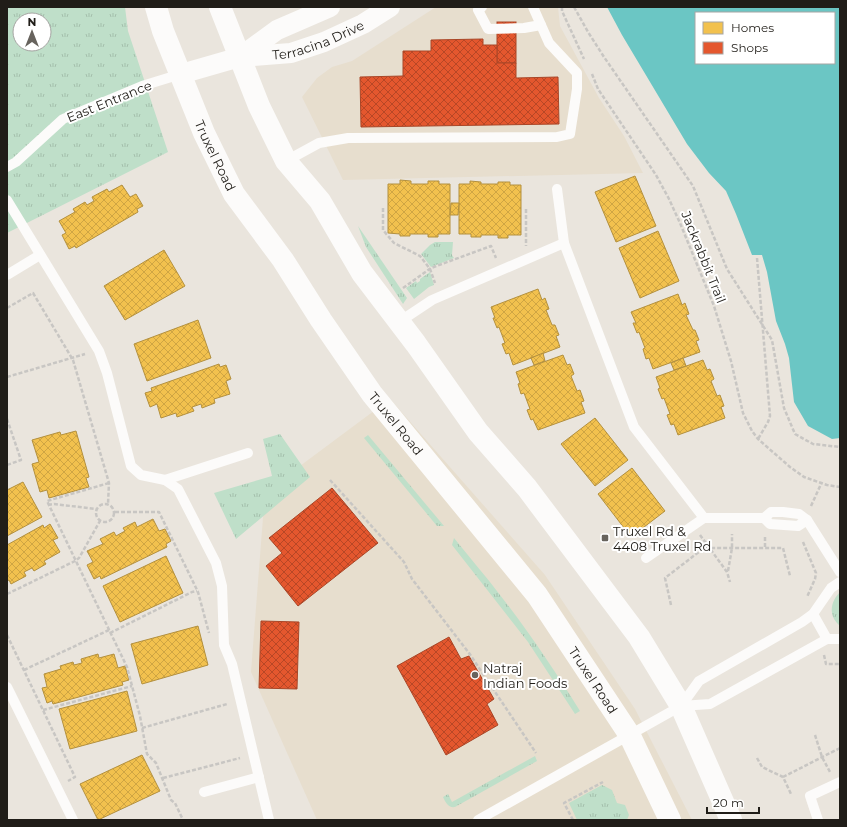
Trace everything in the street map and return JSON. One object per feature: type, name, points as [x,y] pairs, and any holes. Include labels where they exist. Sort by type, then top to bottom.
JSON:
[{"type":"main road","name":"Truxel Road","points":[[156,7],[163,31],[204,133],[234,194],[283,260],[321,320],[372,394],[537,595],[630,734],[670,820]]},
{"type":"main road","points":[[220,7],[259,106],[286,161],[320,201],[362,273],[478,432],[527,488],[639,637],[681,706],[731,820]]},
{"type":"street","name":"Terracina Drive","points":[[240,57],[278,30],[330,7]]},
{"type":"street","name":"Terracina Drive","points":[[181,74],[240,57],[290,53],[324,42],[363,24],[390,7]]},
{"type":"lane","points":[[482,7],[478,10],[488,29],[524,28],[541,25]]},
{"type":"lane","points":[[286,161],[319,143],[348,138],[557,137],[570,134],[577,89],[577,73],[549,43],[533,7]]},
{"type":"lane","name":"East Entrance","points":[[7,167],[16,162],[62,119],[142,86],[181,74]]},
{"type":"lane","points":[[557,189],[564,243],[634,427],[704,518]]},
{"type":"lane","points":[[7,200],[99,351],[107,373],[131,466],[141,475],[165,480],[178,490],[216,564],[222,586],[224,645],[232,664],[269,820]]},
{"type":"lane","points":[[399,322],[432,300],[564,243]]},
{"type":"lane","points":[[7,275],[40,255]]},
{"type":"lane","points":[[165,480],[248,453]]},
{"type":"lane","points":[[646,558],[704,518],[764,518],[771,512],[782,512],[798,514],[807,520],[840,572]]},
{"type":"lane","points":[[681,706],[699,681],[802,622],[813,614],[830,588],[840,582]]},
{"type":"lane","points":[[813,614],[827,639]]},
{"type":"lane","points":[[478,820],[681,706],[710,704],[827,639],[840,639]]},
{"type":"lane","points":[[7,687],[73,820]]},
{"type":"lane","points":[[204,792],[259,777]]},
{"type":"lane","points":[[818,820],[810,796],[840,782]]},
{"type":"path","points":[[562,7],[562,11],[585,61]]},
{"type":"path","points":[[574,7],[604,58],[694,186],[728,269],[772,340],[784,408],[795,434],[813,444],[840,447]]},
{"type":"path","name":"Jackrabbit Trail","points":[[588,68],[598,89],[656,176],[672,205],[714,306],[731,361],[747,422],[758,439],[790,467],[804,477],[821,483],[840,487]]},
{"type":"path","points":[[383,208],[383,230],[394,243],[420,256],[430,269],[435,283]]},
{"type":"path","points":[[526,209],[526,248],[532,246]]},
{"type":"path","points":[[403,288],[430,269],[491,246],[496,258],[501,258]]},
{"type":"path","points":[[757,258],[770,416],[758,439]]},
{"type":"path","points":[[7,308],[33,293],[73,358],[109,483],[108,504]]},
{"type":"path","points":[[7,377],[86,354]]},
{"type":"path","points":[[7,419],[21,460],[7,465]]},
{"type":"path","points":[[330,480],[404,562],[412,579],[469,653],[536,753]]},
{"type":"path","points":[[109,483],[47,501],[127,667],[147,754],[156,763],[171,800],[175,803],[183,820]]},
{"type":"path","points":[[812,504],[821,483]]},
{"type":"path","points":[[48,505],[54,504],[96,509]]},
{"type":"path","points":[[96,509],[101,504],[108,504],[112,506],[115,512]]},
{"type":"path","points":[[96,509],[97,517],[100,521]]},
{"type":"path","points":[[100,521],[105,522],[111,520],[115,512]]},
{"type":"path","points":[[115,512],[159,512],[197,591],[209,635]]},
{"type":"path","points":[[7,594],[79,558],[100,521]]},
{"type":"path","points":[[698,534],[728,572]]},
{"type":"path","points":[[730,582],[728,572],[732,548],[732,534]]},
{"type":"path","points":[[765,547],[765,537],[772,537]]},
{"type":"path","points":[[801,538],[816,573],[806,600]]},
{"type":"path","points":[[671,605],[665,578],[704,548],[783,548],[790,576]]},
{"type":"path","points":[[24,670],[197,591]]},
{"type":"path","points":[[7,635],[75,777],[68,781],[71,788]]},
{"type":"path","points":[[43,710],[132,686]]},
{"type":"path","points":[[142,728],[227,704],[225,696]]},
{"type":"path","points":[[815,735],[822,757],[830,772]]},
{"type":"path","points":[[783,777],[840,748]]},
{"type":"path","points":[[163,778],[241,758]]},
{"type":"path","points":[[757,758],[762,767],[783,777],[792,794]]},
{"type":"path","points":[[573,820],[564,803],[603,782]]},
{"type":"shaded area","points":[[436,7],[558,7],[560,26],[599,98],[624,136],[643,173],[343,180],[302,97],[317,78],[332,67],[352,61]]},
{"type":"shaded area","points":[[390,399],[545,575],[635,709],[692,820],[317,820],[251,672],[265,492]]},
{"type":"green space","points":[[7,7],[125,7],[128,31],[168,152],[7,233]]},
{"type":"green space","points":[[358,226],[407,298],[403,304],[366,247]]},
{"type":"green space","points":[[435,242],[453,242],[452,255],[454,258],[431,267],[421,254]]},
{"type":"green space","points":[[430,272],[434,285],[429,287],[414,299],[406,288],[416,281],[417,283],[420,281],[420,279]]},
{"type":"green space","points":[[280,434],[310,477],[236,539],[214,493],[272,476],[263,439]]},
{"type":"green space","points":[[368,435],[444,526],[437,526],[364,438]]},
{"type":"green space","points":[[454,538],[521,623],[580,711],[575,714],[528,642],[452,545]]},
{"type":"green space","points":[[840,592],[840,626],[836,622],[832,613],[832,605]]},
{"type":"green space","points":[[535,756],[537,761],[455,807],[449,806],[443,797],[448,794],[452,802]]},
{"type":"green space","points":[[602,785],[612,790],[617,803],[625,805],[629,815],[627,820],[577,820],[569,803]]},
{"type":"water","points":[[607,7],[840,7],[840,438],[832,439],[808,426],[794,402],[789,358],[776,321],[767,272],[762,255],[752,255],[726,191],[709,173],[687,144]]},
{"type":"building: Homes","points":[[635,176],[656,226],[616,242],[595,192]]},
{"type":"building: Homes","points":[[400,180],[411,181],[411,184],[428,184],[428,181],[439,181],[439,184],[450,184],[450,234],[438,234],[438,237],[428,237],[428,234],[410,234],[410,236],[400,236],[400,234],[388,233],[388,184],[400,184]]},
{"type":"building: Homes","points":[[470,181],[481,182],[481,184],[510,182],[510,185],[521,185],[521,235],[508,235],[508,238],[498,238],[498,235],[481,235],[481,237],[471,237],[471,234],[459,234],[459,184],[470,184]]},
{"type":"building: Homes","points":[[122,185],[130,197],[136,194],[143,206],[137,209],[138,212],[76,248],[75,246],[69,249],[62,235],[66,233],[59,221],[75,212],[73,209],[85,202],[87,205],[94,201],[92,197],[107,189],[109,192]]},
{"type":"building: Homes","points":[[451,203],[459,203],[458,215],[450,215]]},
{"type":"building: Homes","points":[[658,231],[679,281],[640,298],[619,248]]},
{"type":"building: Homes","points":[[164,250],[185,286],[125,320],[104,286]]},
{"type":"building: Homes","points":[[538,289],[542,300],[545,298],[549,309],[546,310],[552,325],[555,325],[559,335],[556,336],[560,347],[513,365],[509,353],[506,354],[502,344],[505,343],[499,327],[497,328],[493,318],[495,318],[491,307]]},
{"type":"building: Homes","points":[[678,294],[682,305],[685,303],[689,314],[686,315],[699,340],[696,341],[700,352],[653,369],[649,358],[646,359],[643,349],[645,348],[639,332],[637,333],[633,323],[636,323],[631,312]]},
{"type":"building: Homes","points":[[198,320],[211,358],[147,381],[134,344]]},
{"type":"building: Homes","points":[[543,353],[545,361],[534,365],[531,358]]},
{"type":"building: Homes","points":[[563,355],[567,365],[570,364],[574,374],[571,376],[577,391],[580,390],[584,401],[581,402],[585,413],[538,430],[533,419],[531,420],[527,410],[530,409],[524,393],[521,394],[518,384],[520,383],[516,372]]},
{"type":"building: Homes","points":[[683,358],[686,366],[674,370],[671,363]]},
{"type":"building: Homes","points":[[703,360],[707,370],[710,369],[714,379],[711,381],[717,396],[720,395],[724,406],[721,407],[725,418],[678,435],[674,424],[671,425],[667,415],[670,414],[664,398],[662,399],[658,389],[660,388],[656,377]]},
{"type":"building: Homes","points":[[219,364],[220,367],[226,365],[231,379],[226,381],[230,394],[214,399],[215,403],[202,408],[201,404],[192,407],[194,411],[177,417],[176,413],[161,418],[157,404],[150,407],[145,393],[152,391],[151,388]]},
{"type":"building: Homes","points":[[595,418],[628,460],[595,486],[561,444]]},
{"type":"building: Homes","points":[[76,431],[89,477],[86,478],[89,487],[49,498],[47,490],[40,492],[32,464],[39,462],[32,440],[60,432],[61,435]]},
{"type":"building: Homes","points":[[632,468],[665,511],[631,537],[598,494]]},
{"type":"building: Homes","points":[[23,482],[42,517],[7,536],[7,490]]},
{"type":"building: Homes","points":[[153,519],[159,531],[165,529],[171,541],[166,544],[167,547],[101,579],[100,576],[94,579],[87,565],[93,562],[87,551],[103,544],[100,539],[114,532],[116,536],[125,531],[123,528],[135,522],[137,527]]},
{"type":"building: Homes","points":[[50,524],[58,538],[53,540],[60,552],[44,561],[46,564],[34,571],[32,568],[24,572],[26,576],[11,584],[9,580],[7,581],[7,545],[43,525],[44,528]]},
{"type":"building: Homes","points":[[166,556],[183,593],[120,622],[103,586]]},
{"type":"building: Homes","points":[[198,626],[208,665],[142,684],[131,644]]},
{"type":"building: Homes","points":[[98,654],[99,658],[114,654],[118,668],[125,666],[129,680],[122,682],[123,685],[53,704],[52,701],[47,703],[42,688],[47,687],[44,674],[61,669],[60,666],[73,662],[74,665],[82,663],[81,659]]},
{"type":"building: Homes","points":[[127,691],[137,731],[70,749],[59,709]]},
{"type":"building: Homes","points":[[142,755],[160,791],[98,820],[80,784]]},
{"type":"building: Shops","points":[[497,22],[516,22],[516,63],[497,63]]},
{"type":"building: Shops","points":[[483,39],[483,45],[497,45],[497,63],[516,63],[516,78],[558,77],[559,124],[361,127],[360,77],[403,76],[403,51],[431,51],[431,40]]},
{"type":"building: Shops","points":[[332,488],[378,543],[298,606],[266,566],[282,553],[269,538]]},
{"type":"building: Shops","points":[[261,621],[299,622],[297,689],[259,688]]},
{"type":"building: Shops","points":[[449,637],[461,659],[469,656],[494,699],[487,704],[498,725],[446,755],[397,666]]},
{"type":"place","name":"Truxel Rd & 4408 Truxel Rd","points":[[605,538]]},
{"type":"place","name":"Natraj Indian Foods","points":[[475,675]]}]
